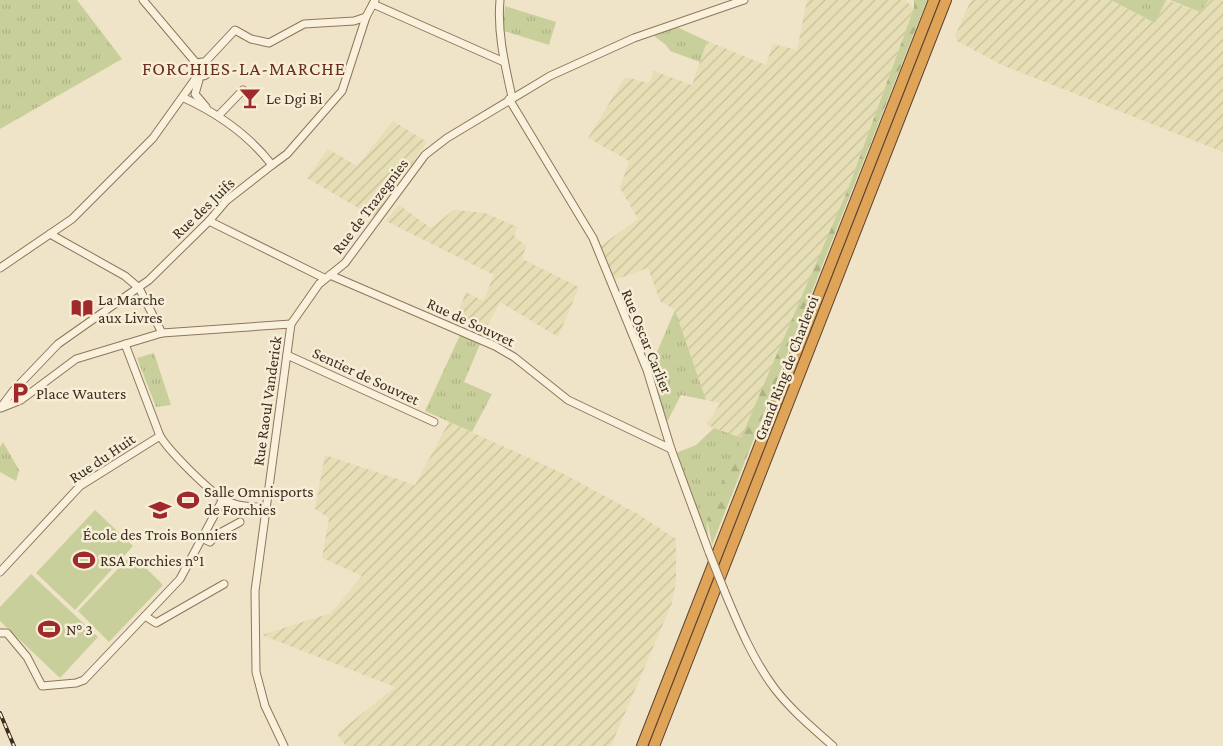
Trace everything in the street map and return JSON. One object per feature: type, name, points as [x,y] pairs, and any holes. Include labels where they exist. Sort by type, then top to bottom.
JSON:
[{"type":"highway","name":"Grand Ring de Charleroi","points":[[642,746],[934,0]]},
{"type":"highway","name":"Grand Ring de Charleroi","points":[[654,746],[946,0]]},
{"type":"street","points":[[144,0],[197,64],[196,72],[200,76]]},
{"type":"street","name":"Rue Oscar Carlier","points":[[500,0],[498,19],[511,98],[593,238],[647,370],[671,449],[742,634],[775,689],[800,717],[834,746]]},
{"type":"street","name":"Rue de Trazegnies","points":[[291,324],[327,277],[345,263],[425,155],[436,145],[550,76],[634,38],[744,0]]},
{"type":"street","points":[[374,2],[504,62]]},
{"type":"street","name":"Rue des Juifs","points":[[0,408],[14,390],[58,344],[139,288],[209,221],[226,201],[287,154],[342,91],[366,17],[374,2]]},
{"type":"street","points":[[197,64],[205,62],[235,30],[259,42],[269,43],[304,24],[354,21],[366,17]]},
{"type":"street","points":[[0,268],[72,219],[153,138],[200,76],[209,72],[209,66],[205,62]]},
{"type":"street","points":[[200,76],[195,94],[210,110],[245,136],[272,165]]},
{"type":"street","points":[[218,116],[243,90]]},
{"type":"street","points":[[184,98],[210,110]]},
{"type":"street","name":"Rue de Souvret","points":[[209,221],[327,277],[495,346],[514,357],[568,400],[671,449]]},
{"type":"street","points":[[50,234],[124,276],[139,288],[162,333]]},
{"type":"street","points":[[0,408],[21,400],[76,359],[162,333],[291,324]]},
{"type":"street","name":"Rue Raoul Vanderick","points":[[284,746],[265,706],[256,672],[255,591],[265,508],[280,419],[291,324]]},
{"type":"street","points":[[125,344],[160,436],[168,448],[223,499],[235,504],[265,508]]},
{"type":"street","name":"Sentier de Souvret","points":[[287,355],[434,422]]},
{"type":"street","name":"Rue du Huit","points":[[0,572],[80,486],[160,436]]},
{"type":"street","points":[[0,632],[7,633],[27,657],[42,686],[76,683],[84,680],[180,579],[223,499]]},
{"type":"street","points":[[202,538],[210,542],[216,535],[240,522]]},
{"type":"street","points":[[145,616],[156,623],[224,584]]},
{"type":"shaded area","points":[[807,0],[905,0],[914,8],[848,189],[742,438],[707,425],[707,421],[710,420],[720,403],[706,400],[675,310],[660,301],[648,268],[611,281],[599,247],[638,219],[620,188],[629,161],[588,138],[625,77],[649,83],[654,71],[692,85],[707,41],[766,65],[773,44],[797,50]]},
{"type":"shaded area","points":[[971,0],[1111,0],[1155,23],[1166,0],[1200,12],[1209,0],[1223,0],[1223,152],[1002,65],[957,41],[955,36]]},
{"type":"shaded area","points":[[393,121],[427,142],[374,217],[307,178],[328,149],[357,166]]},
{"type":"shaded area","points":[[399,205],[431,228],[454,210],[485,213],[517,227],[514,236],[526,246],[522,259],[579,287],[558,337],[500,302],[484,332],[455,320],[466,292],[483,301],[494,275],[386,221]]},
{"type":"shaded area","points":[[449,422],[560,472],[638,514],[676,539],[676,581],[672,603],[611,746],[346,746],[337,734],[395,687],[262,635],[331,613],[362,576],[322,558],[329,518],[315,509],[325,455],[415,485]]},
{"type":"green space","points":[[0,0],[77,0],[122,59],[0,129]]},
{"type":"green space","points":[[914,0],[927,0],[712,545],[707,519],[712,505],[848,189],[914,8]]},
{"type":"green space","points":[[1111,0],[1166,0],[1155,23]]},
{"type":"green space","points":[[1170,0],[1209,0],[1200,12]]},
{"type":"green space","points":[[505,6],[556,22],[549,45],[504,31]]},
{"type":"green space","points":[[675,26],[707,41],[700,62],[670,51],[666,45],[653,35]]},
{"type":"green space","points":[[675,310],[706,400],[681,395],[666,424],[644,358],[657,352]]},
{"type":"green space","points":[[460,335],[480,344],[464,382],[492,394],[472,432],[425,411]]},
{"type":"green space","points":[[154,353],[171,405],[156,407],[137,358]]},
{"type":"green space","points":[[714,428],[742,438],[707,518],[708,537],[676,453],[696,445]]},
{"type":"green space","points":[[3,442],[19,470],[16,481],[0,472],[0,447]]},
{"type":"green space","name":"RSA Forchies n°1","points":[[95,510],[133,546],[75,610],[36,573]]},
{"type":"green space","points":[[132,554],[163,585],[109,642],[78,611]]},
{"type":"green space","name":"N° 3","points":[[31,574],[98,637],[60,678],[0,621],[0,607]]},
{"type":"railway","points":[[0,713],[14,746]]},
{"type":"place","name":"Le Dgi Bi","points":[[250,98]]},
{"type":"place","name":"La Marche aux Livres","points":[[82,308]]},
{"type":"place","name":"Place Wauters","points":[[20,393]]},
{"type":"place","name":"Salle Omnisports de Forchies","points":[[188,500]]},
{"type":"place","name":"École des Trois Bonniers","points":[[160,510]]},
{"type":"place","name":"RSA Forchies n°1","points":[[84,560]]},
{"type":"place","name":"N° 3","points":[[49,629]]},
{"type":"district","name":"FORCHIES-LA-MARCHE","points":[[244,68]]}]
